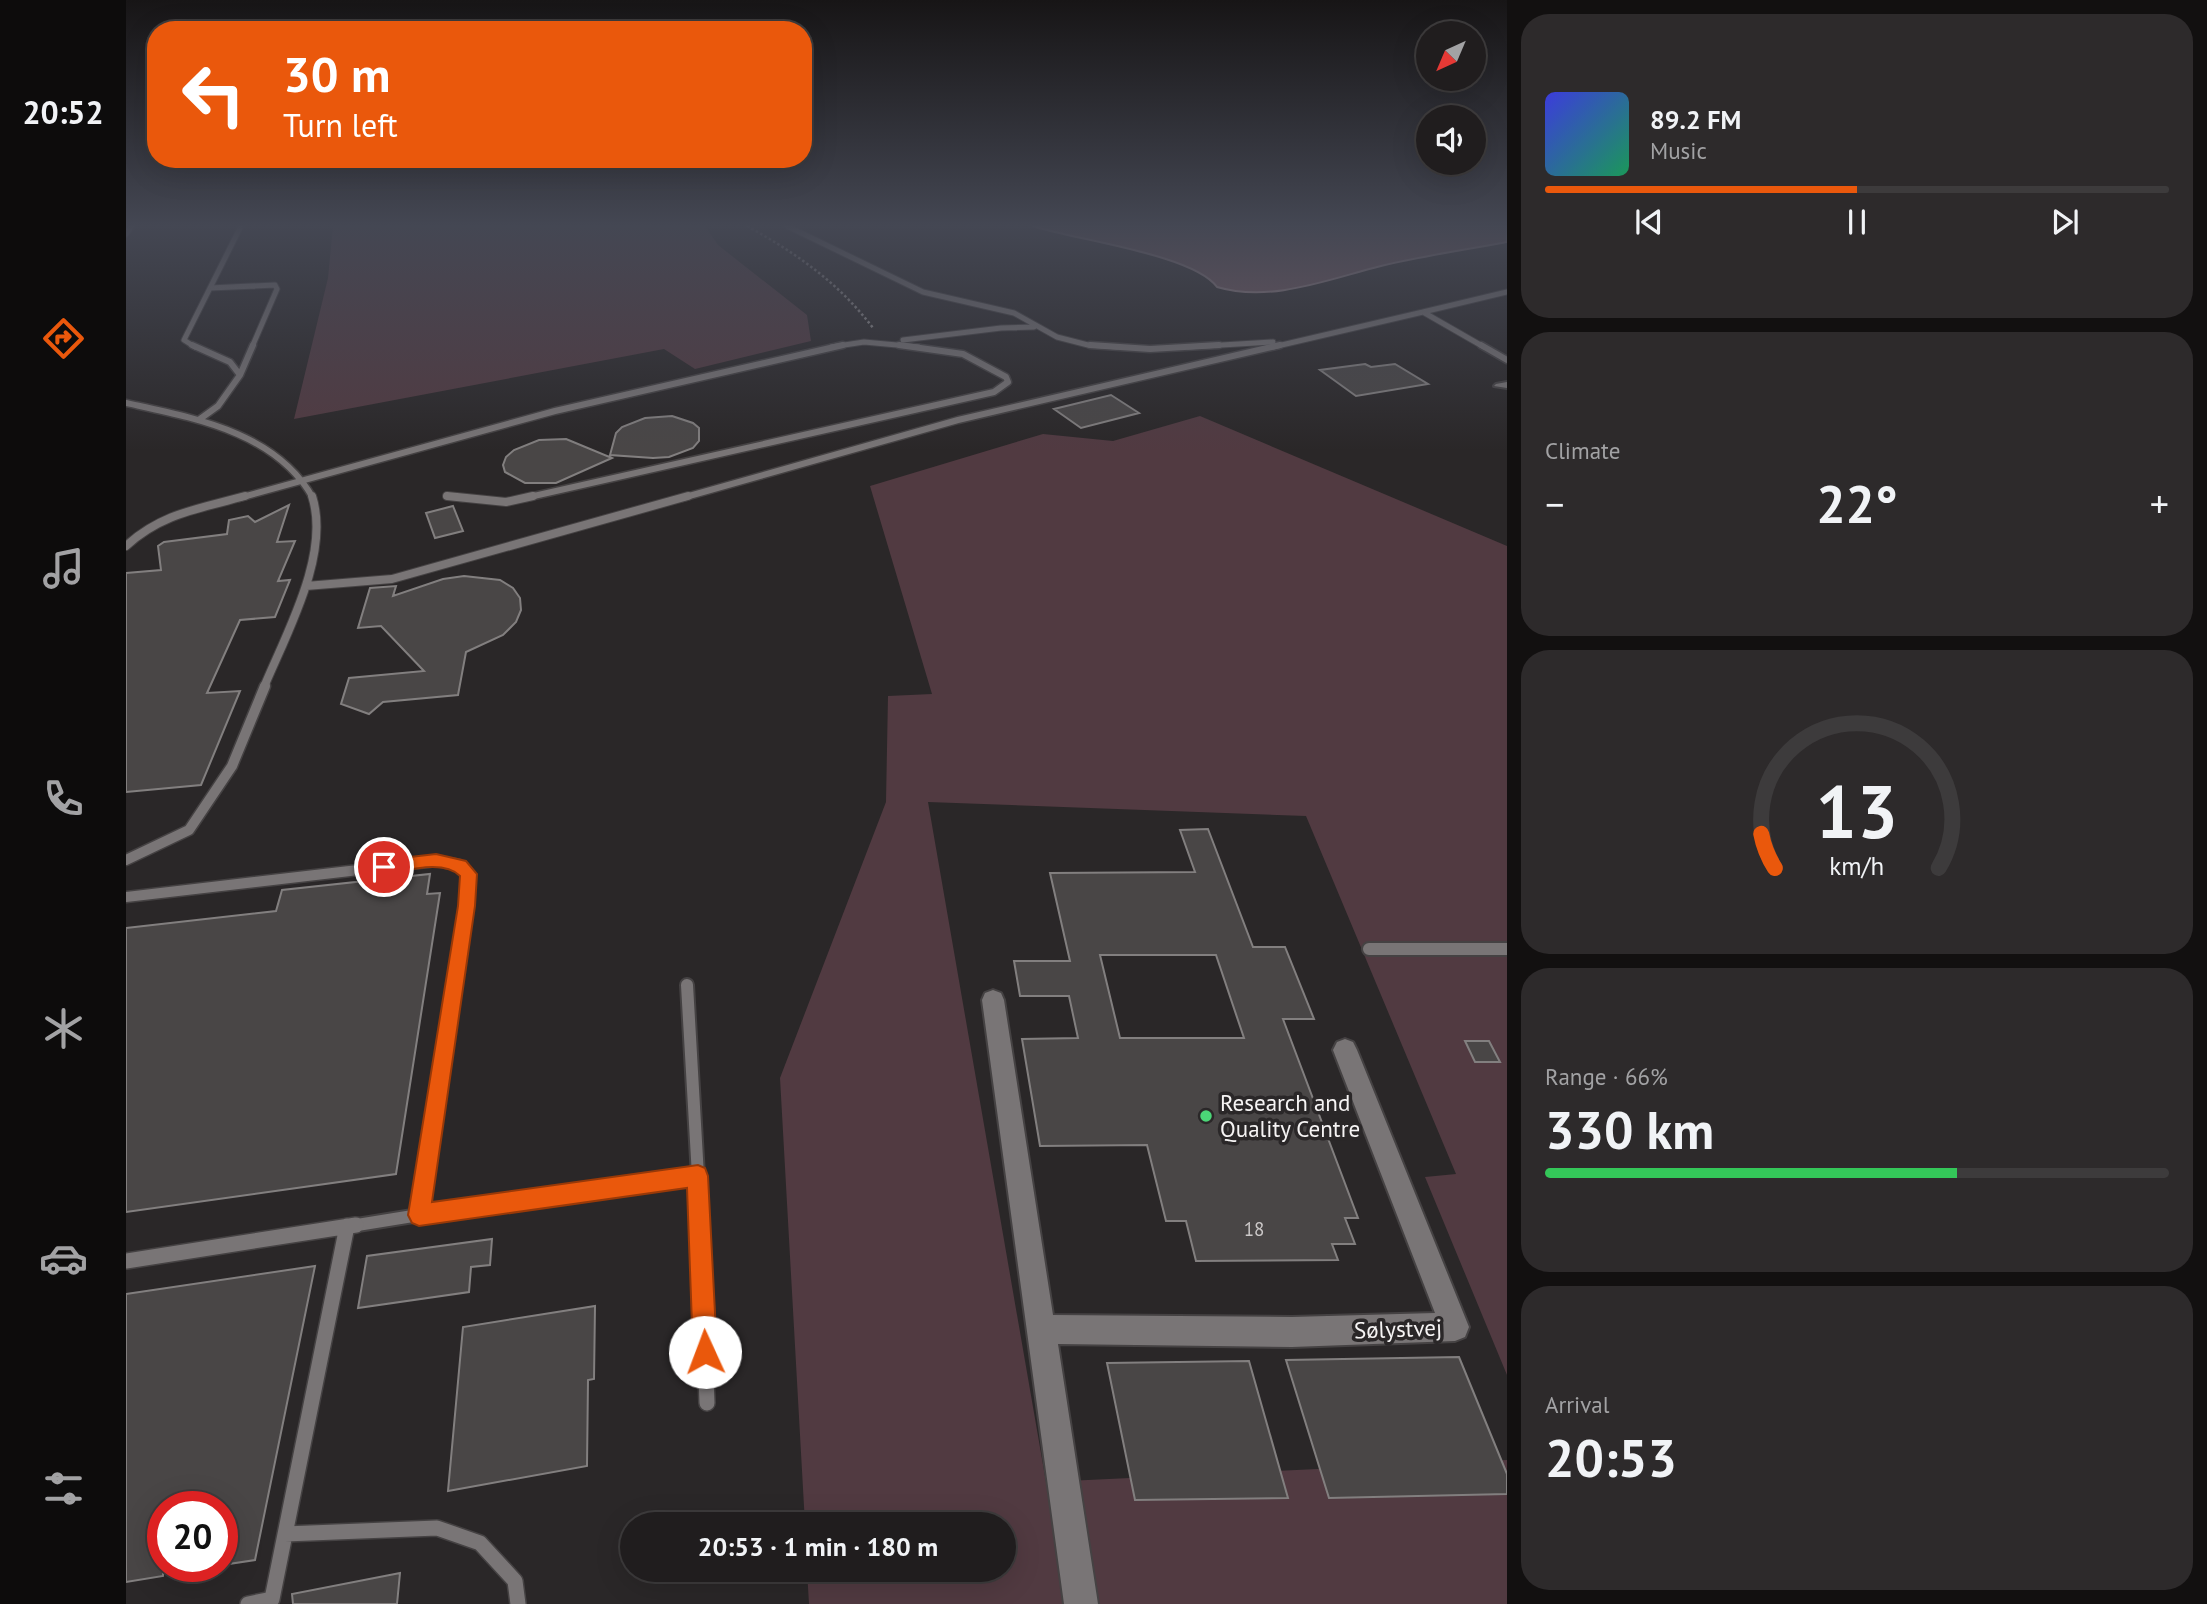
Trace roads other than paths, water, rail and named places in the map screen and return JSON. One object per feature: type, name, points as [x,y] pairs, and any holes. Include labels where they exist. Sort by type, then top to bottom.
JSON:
[{"type":"street","points":[[993,1000],[1081,1604]]},
{"type":"street","name":"Sølystvej","points":[[1042,1329],[1292,1332],[1455,1327],[1345,1050]]},
{"type":"lane","points":[[204,301],[184,340],[194,349],[226,358],[236,365],[240,374]]},
{"type":"lane","points":[[200,419],[218,406],[240,374],[272,301]]},
{"type":"lane","points":[[953,301],[1014,313],[1057,337],[1088,345],[1122,349],[1284,342]]},
{"type":"lane","points":[[306,586],[392,579],[958,420],[1470,301]]},
{"type":"lane","points":[[1423,312],[1507,360]]},
{"type":"lane","points":[[126,546],[148,526],[172,516],[555,411],[817,349],[864,342],[946,336],[982,328],[1037,327]]},
{"type":"lane","points":[[447,496],[506,502],[994,392],[1008,382],[1006,377],[963,354],[944,349],[864,342]]},
{"type":"lane","points":[[126,403],[200,419],[261,445],[279,456],[302,479],[313,497],[318,518],[306,586],[232,766],[189,830],[126,860]]},
{"type":"lane","points":[[126,897],[436,861],[460,865],[468,874],[467,906],[419,1215]]},
{"type":"lane","points":[[1369,949],[1507,949]]},
{"type":"lane","points":[[687,985],[707,1403]]},
{"type":"lane","points":[[126,1261],[419,1215],[698,1176]]},
{"type":"lane","points":[[247,1604],[272,1600],[347,1226]]},
{"type":"lane","points":[[285,1534],[437,1528],[480,1543],[515,1581],[518,1604]]},
{"type":"place","name":"Research and Quality Centre","points":[[1206,1116]]}]
